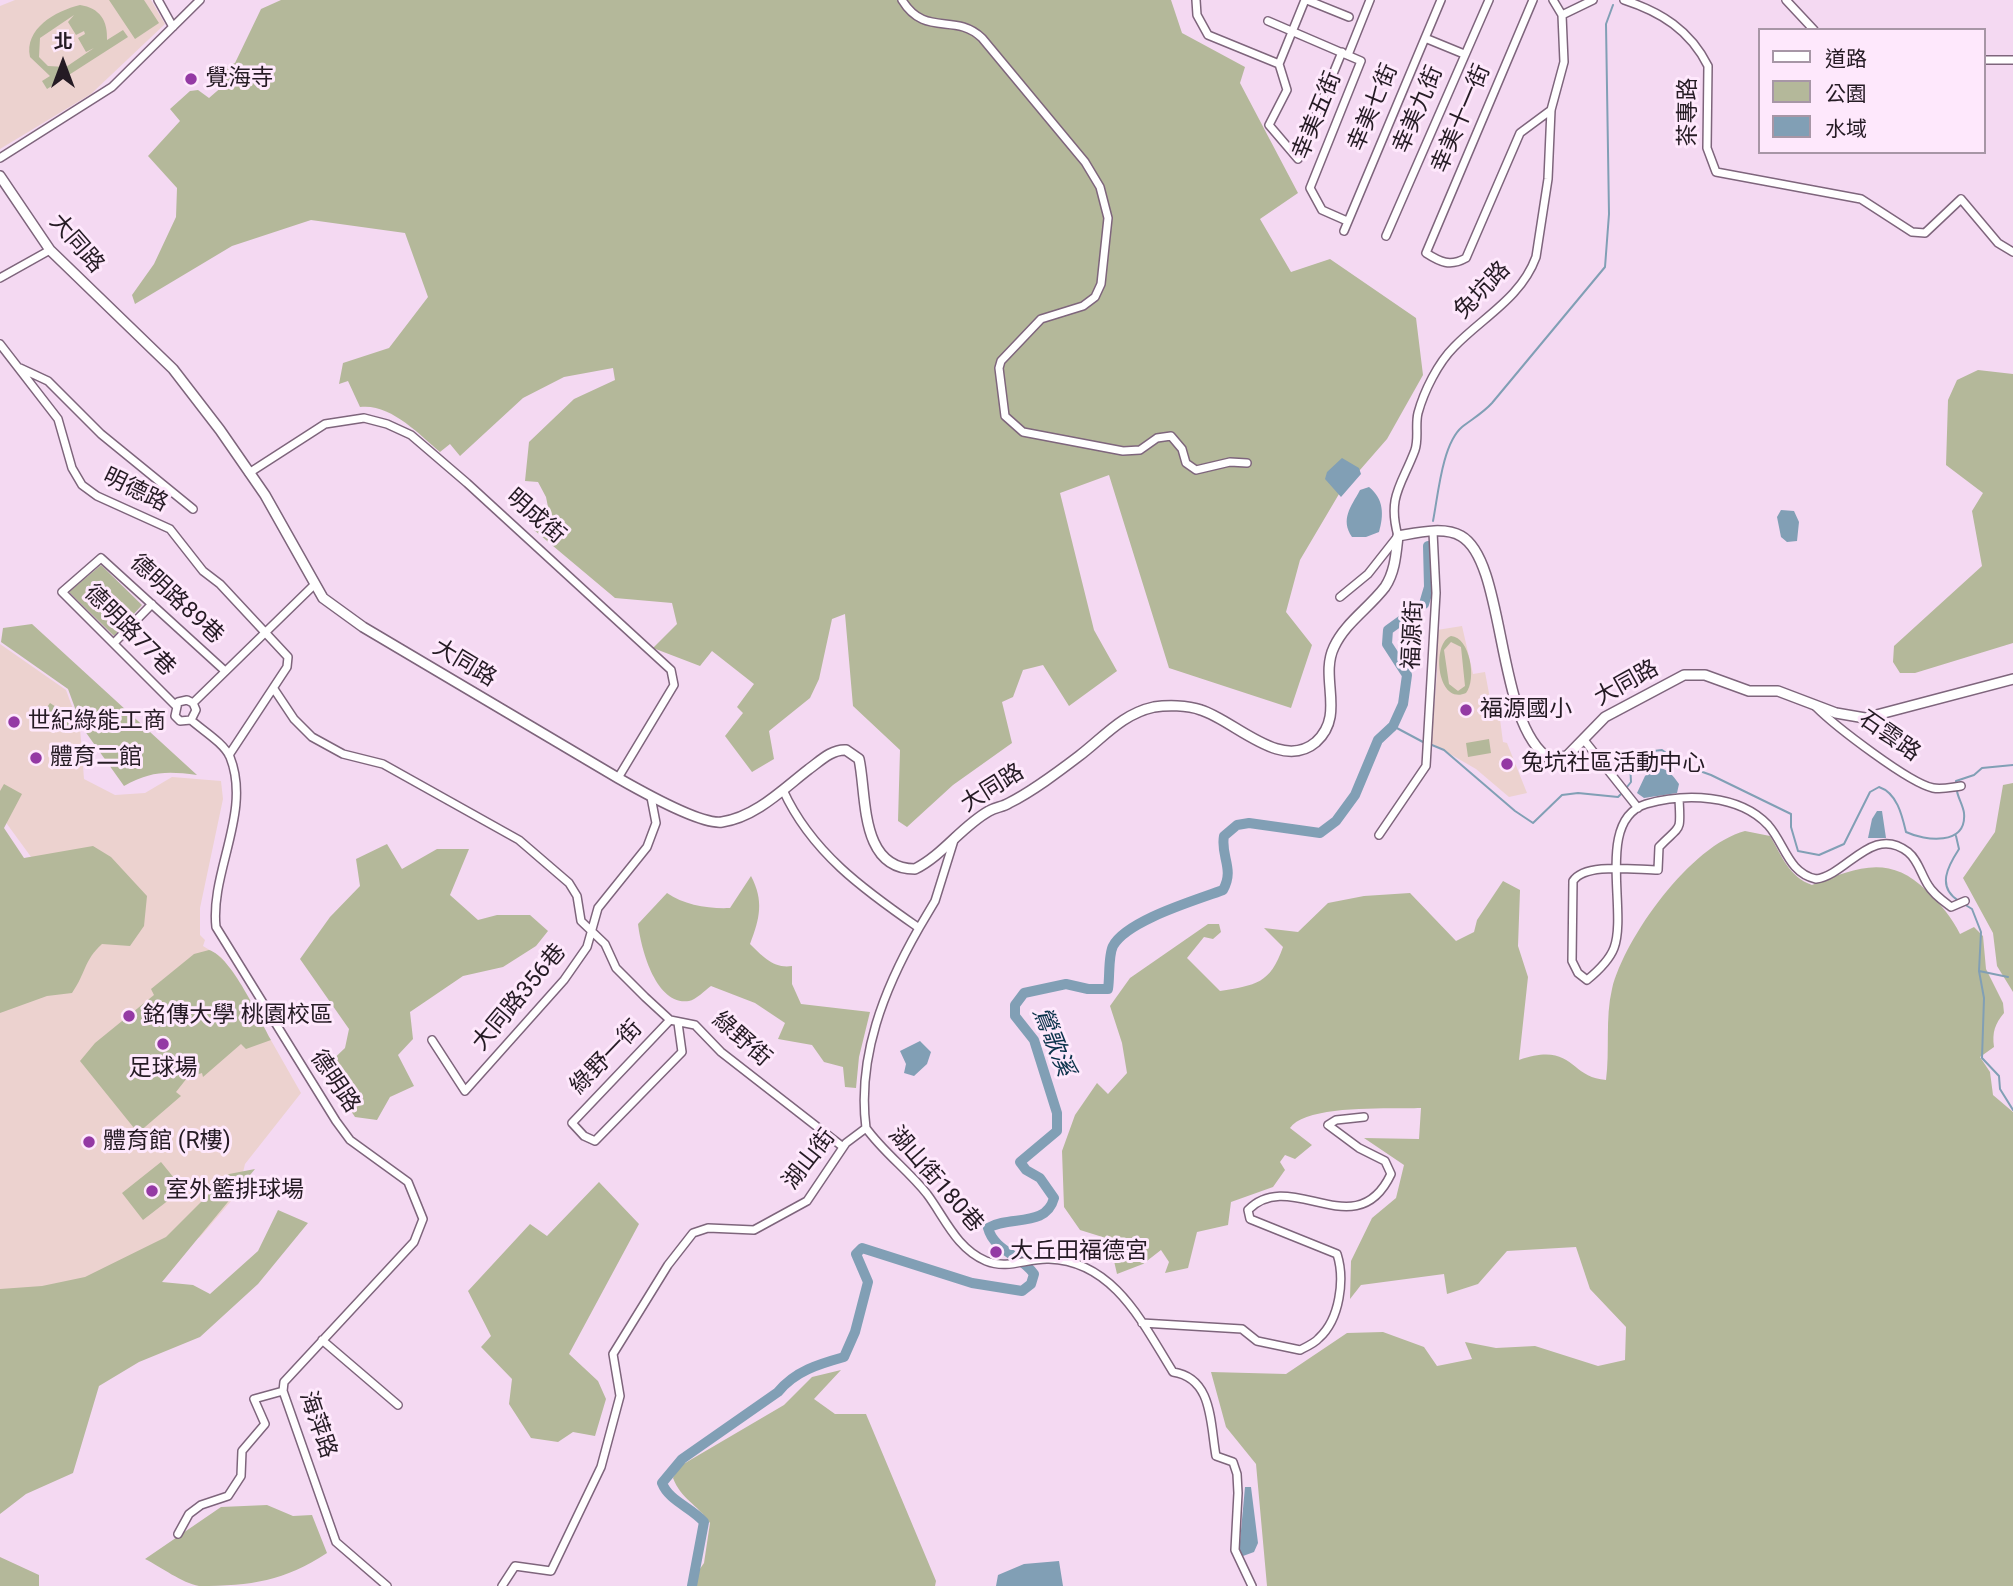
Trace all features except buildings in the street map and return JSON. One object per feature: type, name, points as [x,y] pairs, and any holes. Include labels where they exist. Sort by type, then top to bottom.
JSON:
[{"type":"street","points":[[158,0],[173,27]]},
{"type":"street","points":[[0,158],[112,87],[200,0]]},
{"type":"street","points":[[902,0],[917,16],[933,25],[962,25],[972,28],[982,38],[1085,162],[1100,187],[1107,207],[1107,250],[1101,284],[1095,297],[1083,306],[1041,319],[1001,361],[999,369],[1005,416],[1023,432],[1123,451],[1140,450],[1157,438],[1171,436],[1182,449],[1186,463],[1196,470],[1230,462],[1248,463]]},
{"type":"street","points":[[1196,0],[1197,15],[1208,35],[1279,65]]},
{"type":"street","points":[[1349,17],[1306,0],[1279,65],[1287,90],[1269,125],[1298,159],[1370,0]]},
{"type":"street","name":"幸美七街","points":[[1344,231],[1441,0]]},
{"type":"street","name":"幸美九街","points":[[1386,236],[1489,0]]},
{"type":"street","name":"幸美十一街","points":[[1533,0],[1426,253],[1440,262],[1455,264],[1466,258],[1520,133],[1551,110]]},
{"type":"street","points":[[1553,0],[1562,15],[1593,0]]},
{"type":"street","name":"茶專路","points":[[1624,0],[1649,8],[1671,20],[1702,54],[1709,66],[1707,155],[1716,172],[1861,199],[1912,232],[1925,233],[1961,199],[1998,243],[2013,252]]},
{"type":"street","points":[[1786,0],[1812,28]]},
{"type":"street","name":"兔坑路","points":[[1398,536],[1393,504],[1415,449],[1418,414],[1426,392],[1454,347],[1505,303],[1532,267],[1536,257],[1548,179],[1551,110],[1564,62],[1562,15]]},
{"type":"street","points":[[1268,21],[1345,54]]},
{"type":"street","points":[[1425,38],[1464,54]]},
{"type":"street","name":"幸美五街","points":[[1345,54],[1361,61],[1310,188],[1322,210],[1347,221]]},
{"type":"street","points":[[1985,60],[2013,60]]},
{"type":"street","name":"大同路","points":[[0,176],[50,250],[173,369],[220,429],[282,523],[323,598],[363,627],[651,797],[718,822],[739,818],[783,790],[830,754],[846,750],[859,759],[872,840],[890,861],[907,869],[915,869],[990,811],[1020,796],[1081,755],[1110,728],[1140,711],[1158,706],[1200,709],[1289,752],[1304,749],[1317,741],[1328,723],[1334,700],[1328,664],[1334,646],[1353,620],[1386,585],[1395,565],[1398,536],[1433,532],[1452,532],[1462,536],[1475,550],[1489,585],[1514,691],[1536,746],[1550,759],[1573,752],[1596,723],[1605,717],[1664,684],[1693,674],[1722,680],[1749,691],[1778,691],[1836,713],[1874,717],[2013,679]]},
{"type":"street","points":[[0,278],[50,250]]},
{"type":"street","name":"明德路","points":[[0,344],[58,419],[72,468],[82,485],[97,496],[170,529],[203,572],[220,584],[288,657],[289,663],[274,689],[229,755]]},
{"type":"street","points":[[20,368],[48,381],[101,433],[193,509]]},
{"type":"street","name":"明成街","points":[[249,473],[310,433],[336,421],[376,419],[411,435],[543,550],[671,670],[674,685],[618,778]]},
{"type":"street","name":"福源街","points":[[1379,835],[1426,765],[1436,593],[1433,532]]},
{"type":"street","points":[[1340,597],[1368,574],[1398,536]]},
{"type":"street","name":"德明路89巷","points":[[101,558],[225,671]]},
{"type":"street","name":"德明路77巷","points":[[101,558],[62,592],[175,705]]},
{"type":"street","points":[[193,703],[314,585]]},
{"type":"street","points":[[114,643],[152,604]]},
{"type":"street","points":[[274,689],[294,719],[312,737],[342,754],[383,764],[519,840],[569,883],[578,896],[581,921],[593,931]]},
{"type":"street","points":[[184,700],[193,703],[196,710],[191,720],[184,722],[177,719],[175,705],[184,700]]},
{"type":"street","name":"石雲路","points":[[1812,703],[1826,717],[1889,763],[1932,788],[1961,786]]},
{"type":"street","points":[[191,720],[229,755]]},
{"type":"street","points":[[1584,740],[1638,808]]},
{"type":"street","name":"德明路","points":[[229,755],[235,803],[214,908],[216,927],[244,968],[286,1045],[336,1121],[350,1140],[408,1182],[423,1219]]},
{"type":"street","points":[[783,790],[803,828],[830,858],[865,891],[919,928]]},
{"type":"street","name":"大同路356巷","points":[[432,1040],[465,1091],[564,981],[587,947],[598,908],[647,847],[656,823],[651,797]]},
{"type":"street","points":[[1679,799],[1680,826],[1676,834],[1659,847],[1658,870],[1617,870],[1586,870],[1573,881],[1572,961],[1578,973],[1587,981],[1602,967],[1616,945],[1617,870],[1619,834],[1638,808],[1679,799],[1726,800],[1745,807],[1768,825],[1797,871],[1816,879],[1833,872],[1866,848],[1877,845],[1897,846],[1915,860],[1929,888],[1951,908],[1956,908],[1965,901]]},
{"type":"street","name":"湖山街","points":[[502,1586],[515,1566],[551,1571],[601,1467],[620,1396],[613,1354],[668,1265],[693,1233],[708,1228],[754,1230],[807,1201],[843,1147],[866,1128],[865,1088],[875,1023],[897,967],[935,901],[955,836]]},
{"type":"street","name":"綠野街","points":[[593,931],[605,944],[616,968],[674,1021],[688,1021],[695,1025],[721,1052],[843,1147]]},
{"type":"street","name":"綠野一街","points":[[674,1021],[682,1052],[595,1141],[584,1136],[572,1123],[674,1021]]},
{"type":"street","points":[[1142,1323],[1242,1329],[1258,1341],[1300,1350],[1319,1339],[1331,1321],[1340,1293],[1337,1254],[1250,1219],[1248,1210],[1261,1200],[1280,1194],[1341,1208],[1372,1200],[1384,1188],[1391,1174],[1385,1161],[1359,1148],[1328,1125],[1336,1120],[1364,1117]]},
{"type":"street","name":"湖山街180巷","points":[[866,1128],[882,1151],[927,1195],[944,1224],[964,1246],[988,1262],[1004,1266],[1031,1260],[1072,1261],[1104,1277],[1142,1323],[1173,1372],[1187,1374],[1199,1384],[1205,1394],[1216,1456],[1233,1462],[1237,1474],[1235,1550],[1252,1586]]},
{"type":"street","name":"海萍路","points":[[387,1586],[336,1542],[284,1391],[284,1382],[414,1242],[423,1219]]},
{"type":"street","points":[[322,1340],[398,1405]]},
{"type":"street","points":[[178,1534],[189,1514],[201,1505],[228,1496],[241,1476],[242,1451],[265,1424],[254,1399],[284,1391]]},
{"type":"shaded area","points":[[15,0],[151,0],[165,24],[91,94],[0,149],[0,6]]},
{"type":"shaded area","name":"福源國小","points":[[1462,626],[1473,674],[1485,672],[1491,704],[1498,704],[1503,742],[1507,743],[1527,793],[1509,797],[1476,769],[1431,743],[1437,673],[1437,630]]},
{"type":"shaded area","name":"銘傳大學 桃園校區","points":[[0,644],[66,690],[80,728],[84,779],[115,795],[145,793],[172,777],[221,781],[223,799],[200,908],[200,935],[205,940],[203,946],[221,957],[231,970],[301,1093],[245,1164],[238,1193],[200,1237],[91,1305],[0,1313],[0,992],[53,887],[7,824],[0,805]]},
{"type":"green space","points":[[109,0],[144,0],[159,23],[135,39]]},
{"type":"green space","points":[[281,0],[1171,0],[1182,33],[1245,67],[1240,83],[1298,193],[1260,219],[1291,272],[1330,259],[1416,318],[1423,375],[1387,439],[1339,494],[1300,560],[1286,612],[1312,645],[1291,708],[1169,668],[1109,475],[1060,493],[1094,630],[1117,671],[1069,706],[1043,665],[1023,670],[1013,697],[1002,702],[1012,743],[953,785],[907,827],[898,821],[900,750],[853,706],[845,614],[832,619],[819,679],[810,698],[769,731],[774,759],[752,772],[725,736],[743,713],[737,707],[754,684],[712,651],[700,666],[653,648],[677,624],[672,603],[615,598],[534,530],[549,512],[546,497],[538,482],[525,481],[529,442],[574,399],[615,380],[613,368],[564,377],[523,398],[460,456],[450,444],[440,452],[393,415],[371,407],[360,407],[348,381],[339,384],[343,363],[389,348],[428,297],[405,233],[311,220],[232,246],[135,304],[132,295],[154,264],[176,217],[177,188],[148,156],[180,121],[170,109],[190,91],[198,90],[209,98],[224,85],[221,69],[235,63],[261,9]]},
{"type":"green space","points":[[80,5],[98,12],[106,27],[107,40],[123,30],[128,37],[47,89],[42,81],[50,76],[30,57],[32,38],[43,23]],"holes":[[[74,15],[68,22],[76,35],[84,31],[85,34],[78,38],[86,52],[94,48],[66,67],[48,66],[39,57],[40,38]]]},
{"type":"green space","points":[[1978,370],[2013,374],[2013,643],[1915,673],[1900,673],[1893,662],[1894,646],[1982,566],[1972,511],[1983,493],[1946,465],[1948,400],[1957,380]]},
{"type":"green space","points":[[101,565],[142,605],[114,636],[69,592]]},
{"type":"green space","points":[[32,624],[197,775],[159,773],[124,786],[82,727],[68,689],[1,642],[3,628]]},
{"type":"green space","points":[[1451,636],[1458,638],[1467,651],[1471,679],[1466,693],[1456,695],[1443,683],[1439,661],[1445,641]],"holes":[[[1451,642],[1461,647],[1465,686],[1458,691],[1449,684],[1444,650]]]},
{"type":"green space","points":[[50,703],[74,719],[65,733],[40,717]]},
{"type":"green space","points":[[1489,739],[1491,753],[1468,757],[1466,743]]},
{"type":"green space","points":[[2013,783],[2013,992],[1997,966],[1993,933],[1963,878],[1995,832],[2003,785]]},
{"type":"green space","points":[[4,784],[22,794],[4,828],[24,858],[93,846],[111,857],[147,896],[144,926],[130,946],[102,944],[92,956],[72,993],[47,996],[0,1013],[0,791]]},
{"type":"green space","points":[[1745,831],[1770,836],[1797,877],[1812,885],[1858,869],[1886,868],[1899,872],[1913,879],[1932,896],[1960,934],[1974,927],[1983,936],[1986,969],[2003,1003],[2004,1013],[1995,1028],[1994,1047],[1980,1057],[1990,1072],[1993,1095],[2013,1112],[2013,1586],[1267,1586],[1256,1464],[1226,1427],[1211,1372],[1286,1374],[1347,1333],[1383,1332],[1424,1347],[1437,1366],[1472,1359],[1465,1342],[1496,1348],[1535,1346],[1598,1366],[1625,1360],[1626,1327],[1590,1289],[1576,1247],[1507,1251],[1478,1284],[1447,1294],[1444,1274],[1361,1285],[1350,1299],[1351,1261],[1372,1218],[1396,1198],[1404,1165],[1364,1138],[1419,1139],[1421,1108],[1351,1109],[1331,1111],[1299,1120],[1290,1128],[1312,1145],[1295,1159],[1285,1155],[1280,1162],[1285,1170],[1273,1187],[1231,1202],[1228,1225],[1197,1232],[1188,1268],[1165,1273],[1169,1262],[1161,1250],[1143,1264],[1117,1274],[1109,1239],[1080,1230],[1064,1207],[1062,1151],[1075,1115],[1097,1083],[1108,1094],[1127,1073],[1122,1043],[1110,1006],[1130,978],[1208,924],[1219,924],[1221,932],[1213,939],[1204,937],[1187,958],[1220,991],[1260,981],[1273,969],[1283,947],[1264,928],[1298,932],[1328,903],[1364,896],[1410,893],[1456,941],[1474,932],[1477,920],[1503,881],[1520,890],[1518,946],[1528,977],[1519,1060],[1537,1055],[1561,1057],[1594,1078],[1606,1080],[1612,989],[1631,944],[1663,896],[1683,873],[1703,854],[1724,840]]},
{"type":"green space","points":[[387,844],[402,869],[437,849],[469,849],[450,895],[478,920],[497,915],[530,915],[548,931],[536,946],[503,967],[463,976],[410,1012],[413,1039],[398,1055],[414,1086],[390,1097],[377,1120],[355,1117],[323,1069],[345,1048],[349,1029],[300,959],[330,917],[360,886],[356,859]]},
{"type":"green space","points":[[751,876],[758,894],[759,910],[750,944],[774,964],[792,966],[792,984],[801,1004],[870,1012],[859,1057],[856,1088],[845,1087],[843,1067],[824,1062],[812,1045],[778,1039],[785,1023],[755,1003],[711,986],[692,1000],[677,1000],[668,995],[652,974],[638,924],[667,893],[681,901],[697,905],[730,908]]},
{"type":"green space","points":[[209,950],[218,955],[236,976],[271,1040],[246,1049],[241,1044],[203,1077],[202,1073],[187,1078],[176,1092],[181,1096],[138,1133],[80,1061],[95,1043],[154,995],[151,989],[194,954]]},
{"type":"green space","name":"室外籃排球場","points":[[161,1162],[183,1189],[143,1220],[122,1193]]},
{"type":"green space","points":[[255,1169],[162,1282],[193,1285],[210,1294],[258,1251],[278,1210],[308,1223],[258,1284],[200,1337],[139,1362],[99,1386],[73,1473],[26,1494],[0,1514],[0,1289],[42,1286],[85,1277],[166,1237],[229,1174]]},
{"type":"green space","points":[[599,1182],[639,1224],[569,1354],[598,1381],[606,1399],[595,1436],[573,1432],[558,1442],[531,1438],[509,1404],[512,1379],[481,1347],[491,1336],[468,1291],[530,1224],[547,1236]]},
{"type":"green space","points":[[841,1370],[814,1399],[835,1414],[866,1414],[936,1581],[935,1586],[688,1586],[704,1563],[710,1523],[676,1485],[673,1478],[680,1466],[784,1405],[812,1377]]},
{"type":"green space","points":[[267,1505],[293,1516],[312,1515],[327,1553],[282,1576],[251,1583],[218,1586],[192,1584],[145,1559],[221,1507]]},
{"type":"green space","points":[[0,1557],[39,1575],[39,1586],[0,1586]]},
{"type":"water","points":[[1342,458],[1359,468],[1361,474],[1341,497],[1325,479],[1327,472]]},
{"type":"water","points":[[1369,487],[1380,502],[1382,519],[1379,532],[1366,537],[1352,537],[1347,524],[1348,513],[1360,490]]},
{"type":"water","points":[[1781,510],[1794,511],[1799,522],[1797,541],[1787,542],[1781,537],[1777,517]]},
{"type":"water","points":[[1655,767],[1666,770],[1674,777],[1679,784],[1677,793],[1644,798],[1637,793],[1645,776]]},
{"type":"water","points":[[1877,811],[1882,811],[1886,838],[1868,838],[1872,819]]},
{"type":"water","points":[[920,1041],[931,1052],[927,1064],[914,1076],[904,1073],[906,1064],[900,1051]]},
{"type":"water","points":[[1245,1487],[1251,1487],[1258,1543],[1254,1552],[1243,1556],[1239,1552]]},
{"type":"water","points":[[1059,1561],[1063,1586],[996,1586],[998,1575],[1024,1564]]},
{"type":"waterway","points":[[1433,521],[1445,458],[1455,435],[1492,403],[1605,267],[1609,214],[1606,24],[1613,5]]},
{"type":"waterway","name":"鶯歌溪","points":[[692,1586],[704,1522],[670,1495],[662,1483],[682,1459],[778,1392],[792,1379],[817,1366],[844,1357],[855,1332],[868,1282],[856,1254],[862,1248],[972,1283],[1022,1291],[1031,1284],[1034,1274],[1002,1248],[991,1236],[988,1228],[1043,1214],[1054,1198],[1040,1178],[1026,1170],[1020,1162],[1057,1131],[1057,1113],[1034,1040],[1015,1016],[1015,1005],[1024,993],[1066,984],[1088,989],[1108,989],[1111,950],[1121,937],[1147,919],[1223,890],[1228,876],[1224,836],[1237,825],[1249,823],[1320,833],[1336,821],[1355,795],[1378,740],[1393,726],[1403,704],[1407,675],[1387,644],[1388,630],[1424,604],[1429,587],[1428,546]]},
{"type":"waterway","points":[[1393,726],[1423,742]]},
{"type":"waterway","points":[[1432,745],[1444,750],[1515,811],[1533,823],[1562,795],[1578,793],[1618,797],[1623,792]]},
{"type":"waterway","points":[[1627,787],[1631,782],[1630,764],[1637,753],[1662,750],[1683,765],[1711,775],[1791,814],[1791,827],[1798,851],[1819,855],[1844,844],[1870,792],[1879,787],[1894,799],[1906,832],[1933,839],[1952,836],[1963,824],[1964,813],[1957,791]]},
{"type":"waterway","points":[[1956,785],[1956,781],[1974,775],[1982,768],[2013,765]]},
{"type":"waterway","points":[[1956,836],[1959,849],[1948,869],[1946,883],[1952,895],[1959,901]]},
{"type":"waterway","points":[[1964,904],[1972,909],[1981,932],[1979,971],[1984,998],[1982,1058],[1999,1076],[2000,1089],[2013,1110]]},
{"type":"waterway","points":[[1979,971],[2008,977]]},
{"type":"place","name":"覺海寺","points":[[191,79]]},
{"type":"place","name":"福源國小","points":[[1466,710]]},
{"type":"place","name":"世紀綠能工商","points":[[14,722]]},
{"type":"place","name":"體育二館","points":[[36,758]]},
{"type":"place","name":"兔坑社區活動中心","points":[[1507,764]]},
{"type":"place","name":"銘傳大學 桃園校區","points":[[129,1016]]},
{"type":"place","name":"足球場","points":[[163,1044]]},
{"type":"place","name":"體育館 (R樓)","points":[[89,1142]]},
{"type":"place","name":"室外籃排球場","points":[[152,1191]]},
{"type":"place","name":"大丘田福德宮","points":[[996,1252]]}]
